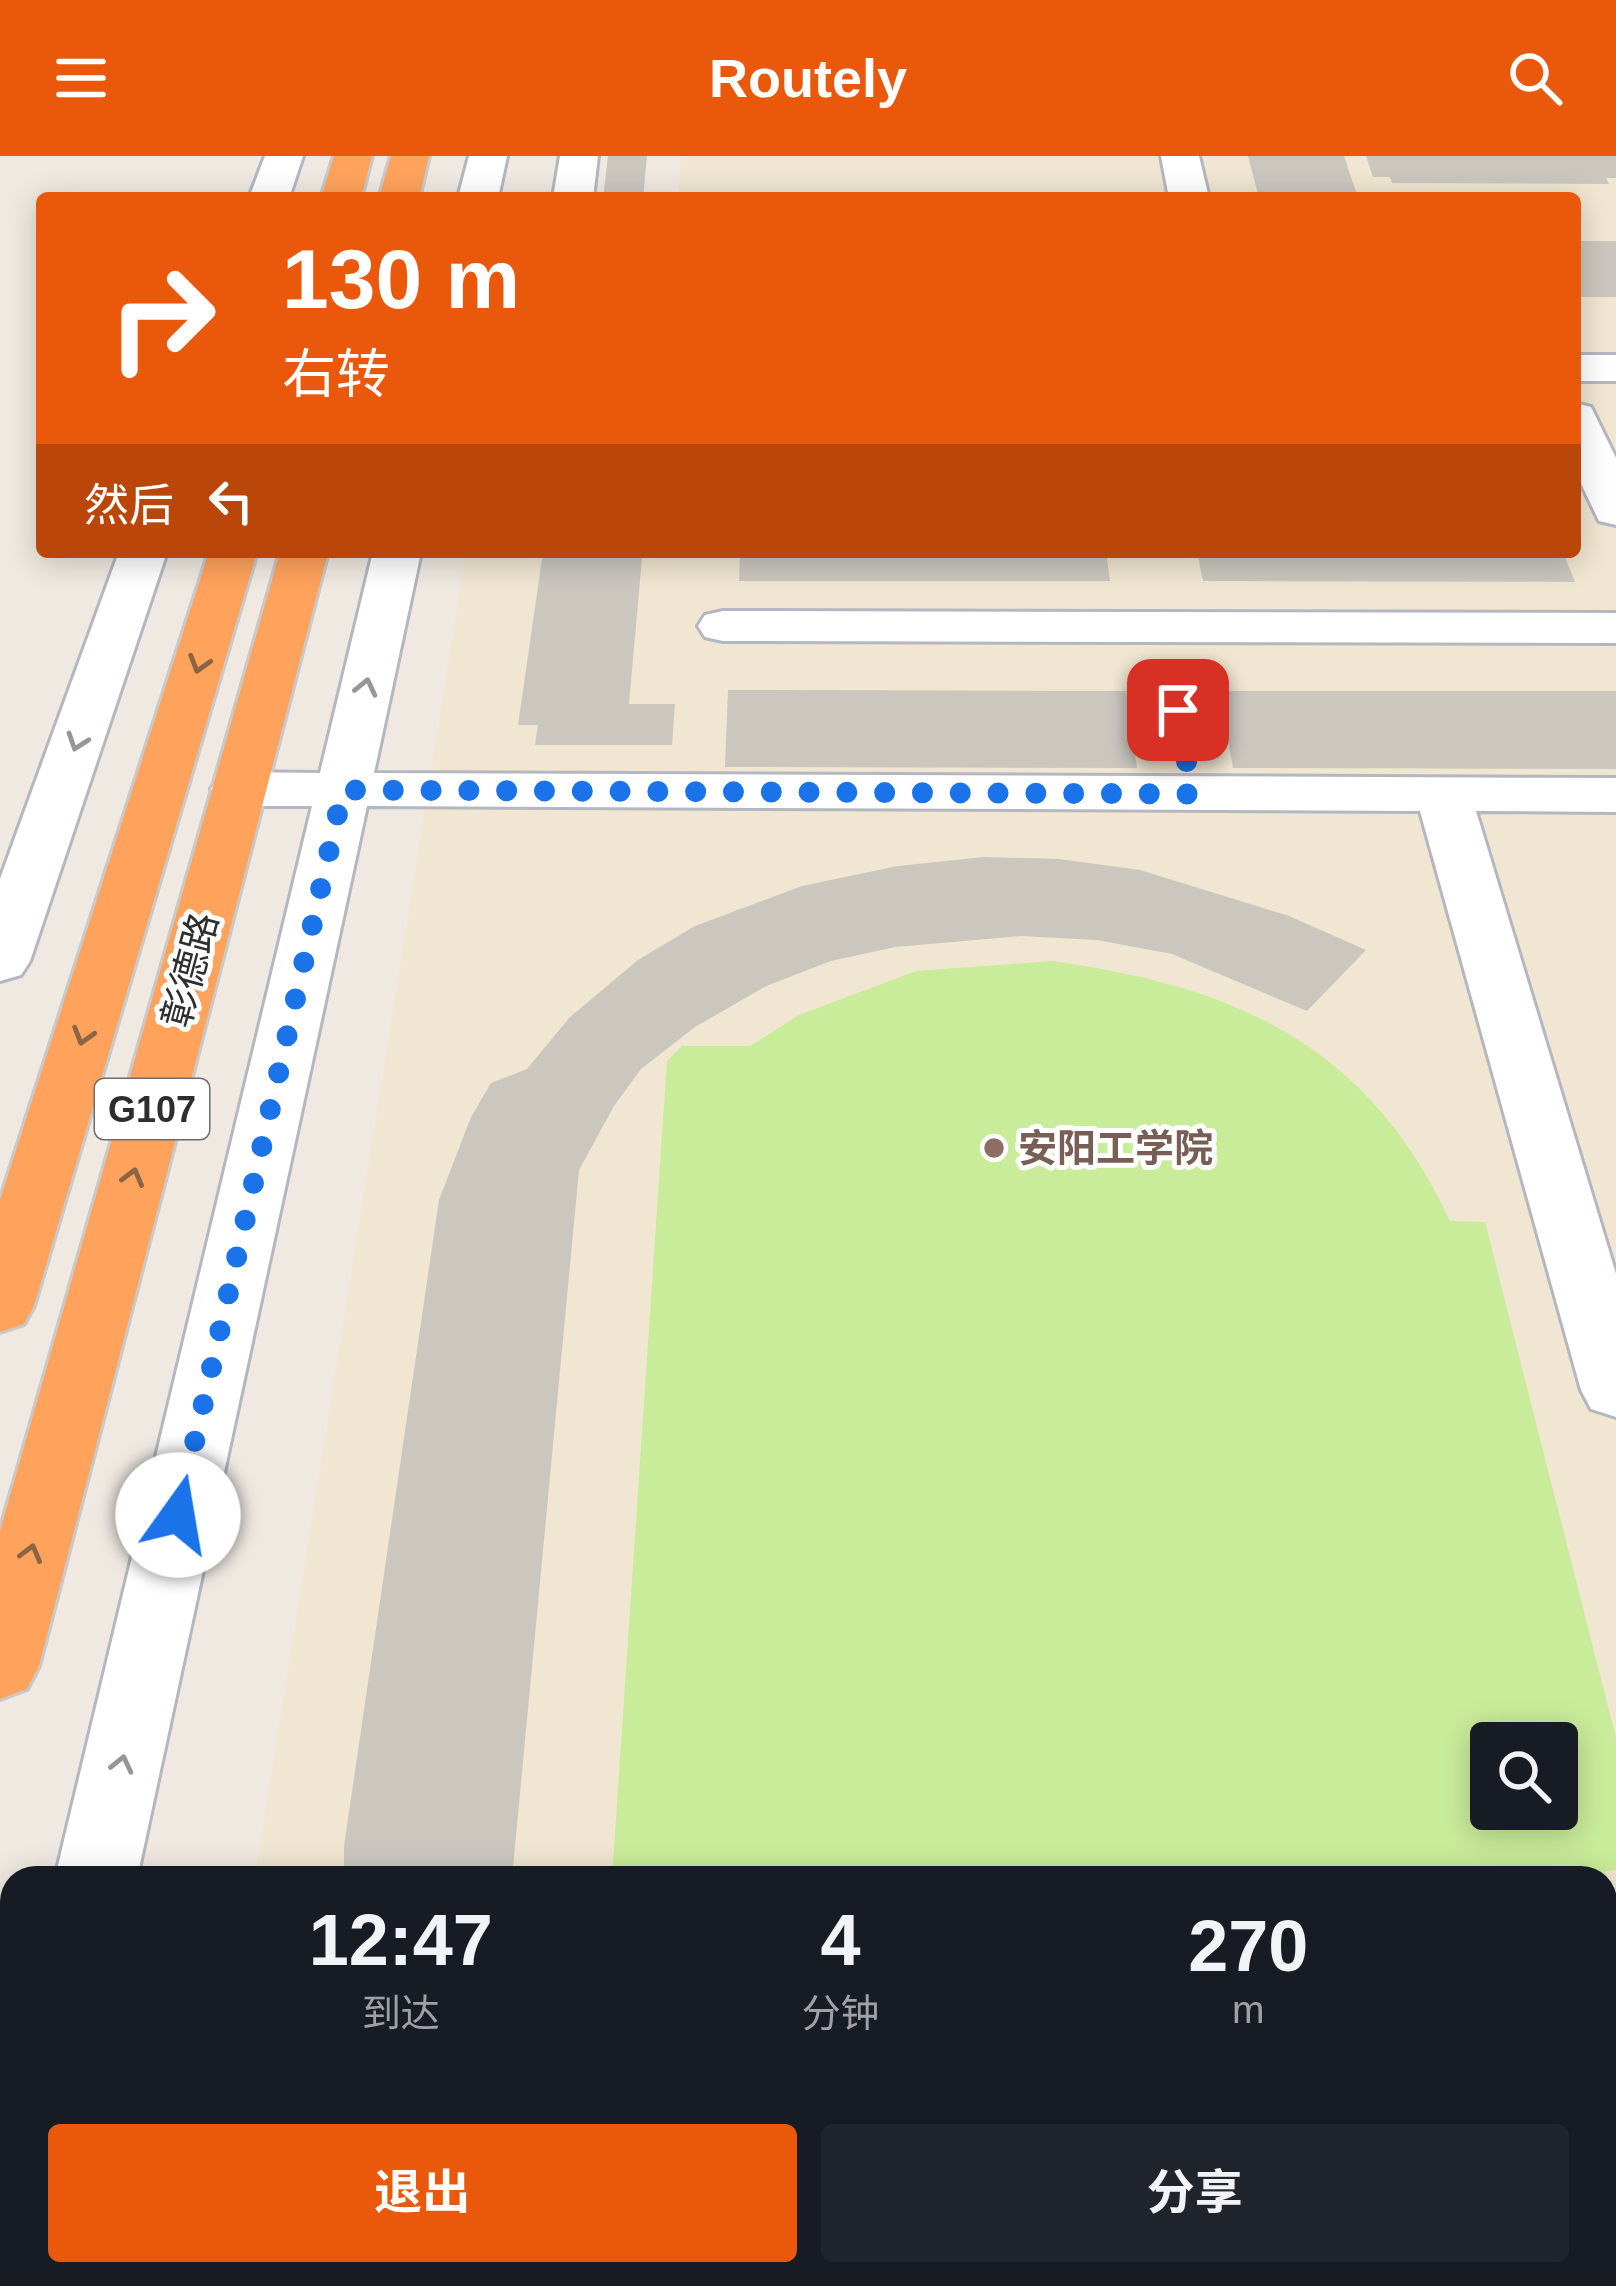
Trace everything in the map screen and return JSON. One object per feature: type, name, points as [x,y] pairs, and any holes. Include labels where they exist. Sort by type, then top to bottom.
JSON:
[{"type":"highway","points":[[342,192],[353,156]]},
{"type":"highway","points":[[401,192],[410,156]]},
{"type":"highway","name":"彰德路","points":[[0,1306],[231,558]]},
{"type":"highway","name":"彰德路","points":[[0,1666],[302,558]]},
{"type":"street","points":[[271,192],[284,156]]},
{"type":"street","points":[[479,192],[488,156]]},
{"type":"street","points":[[574,192],[579,156]]},
{"type":"street","points":[[1180,156],[1188,192]]},
{"type":"street","points":[[1581,368],[1616,368]]},
{"type":"street","points":[[1581,414],[1616,412]]},
{"type":"street","points":[[1581,428],[1616,512]]},
{"type":"street","points":[[0,961],[141,558]]},
{"type":"street","points":[[99,1866],[397,558]]},
{"type":"street","points":[[723,626],[1616,628]]},
{"type":"street","points":[[239,789],[1616,796]]},
{"type":"street","points":[[1443,795],[1616,1390]]},
{"type":"path","points":[[1163,627],[1192,794]]},
{"type":"shaded area","name":"安阳工学院","points":[[681,156],[1616,156],[1616,1866],[257,1866],[465,558],[1581,558],[1581,192],[678,192]]},
{"type":"green space","points":[[1052,961],[1119,972],[1238,1008],[1290,1035],[1337,1068],[1379,1110],[1417,1160],[1450,1221],[1485,1222],[1616,1738],[1616,1866],[613,1866],[667,1061],[682,1046],[750,1046],[799,1015],[916,971]]},
{"type":"building","points":[[608,156],[647,156],[644,192],[604,192]]},
{"type":"building","points":[[1248,156],[1344,156],[1356,192],[1257,192]]},
{"type":"building","points":[[1366,156],[1616,156],[1616,178],[1606,178],[1609,184],[1392,183],[1390,177],[1373,177]]},
{"type":"building","points":[[1581,241],[1616,241],[1616,297],[1581,297]]},
{"type":"building","points":[[542,558],[642,558],[629,704],[675,704],[672,745],[535,745],[538,725],[518,725]]},
{"type":"building","points":[[740,558],[1107,558],[1110,581],[739,581]]},
{"type":"building","points":[[1198,558],[1565,558],[1575,582],[1203,581]]},
{"type":"building","points":[[728,690],[1126,691],[1137,768],[725,767]]},
{"type":"building","points":[[1219,691],[1616,691],[1616,769],[1233,768]]},
{"type":"building","points":[[984,857],[1059,859],[1140,870],[1289,916],[1366,950],[1307,1011],[1172,954],[1097,940],[1021,936],[895,947],[831,961],[766,986],[695,1027],[641,1069],[614,1106],[579,1170],[513,1866],[344,1866],[439,1200],[471,1117],[491,1083],[527,1069],[570,1017],[638,960],[695,926],[802,886],[898,866]]},
{"type":"place","name":"安阳工学院","points":[[994,1148]]},
{"type":"route","points":[[178,1515],[343,790],[1192,794],[1178,710]]}]
